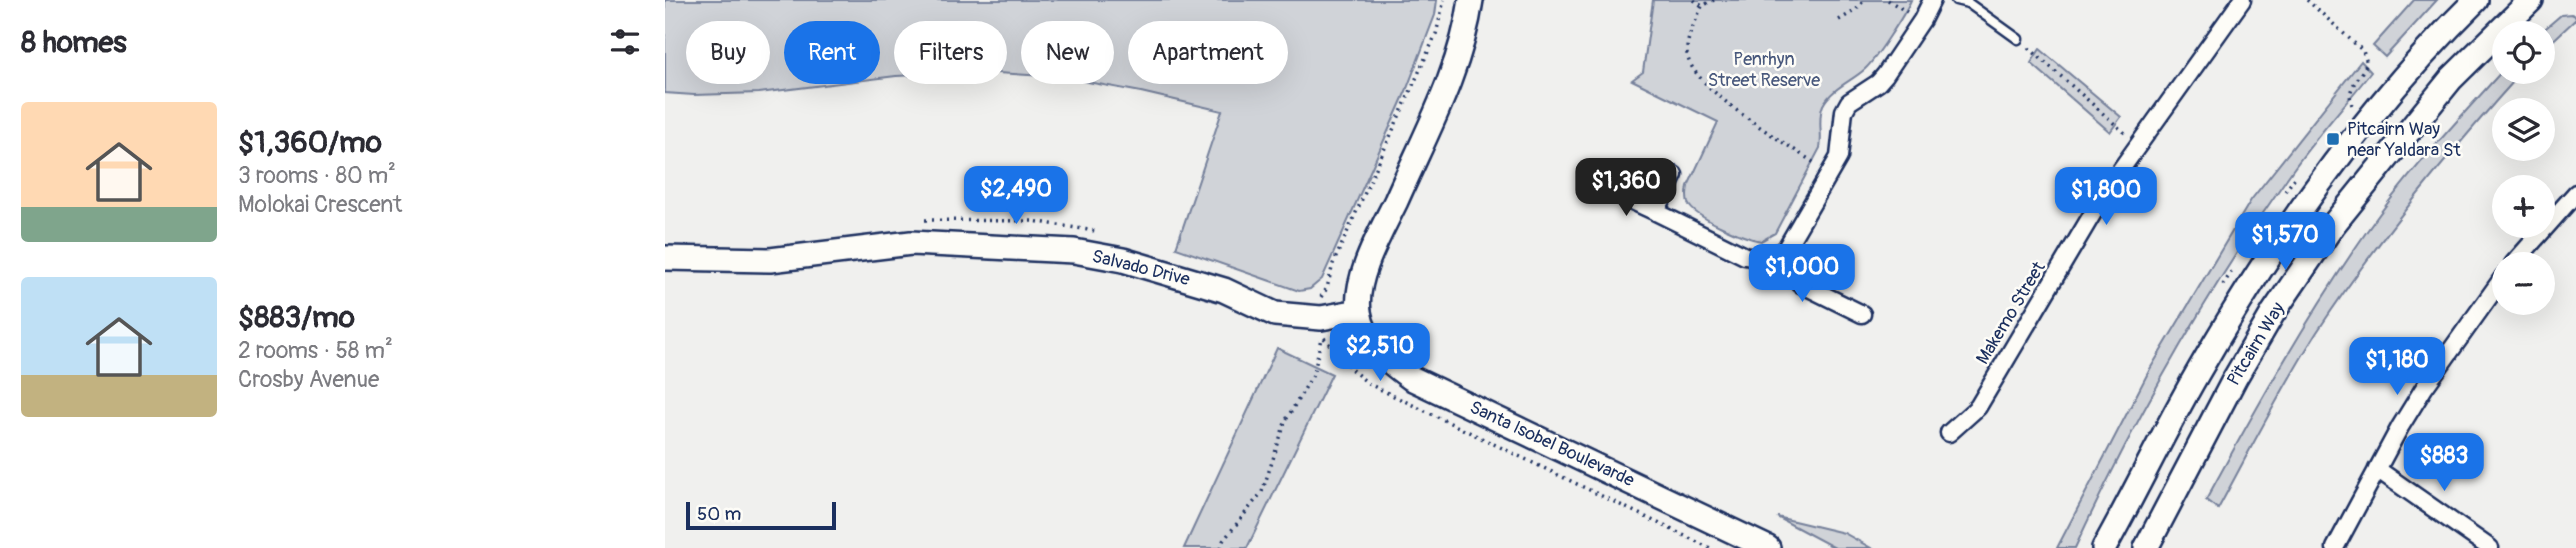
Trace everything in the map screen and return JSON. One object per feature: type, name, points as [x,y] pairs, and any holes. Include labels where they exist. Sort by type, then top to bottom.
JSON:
[{"type":"street","name":"Santa Isobel Boulevarde","points":[[1471,0],[1458,54],[1437,110],[1361,278],[1359,312],[1365,331],[1380,355],[1411,378],[1768,548]]},
{"type":"street","points":[[1611,191],[1745,256],[1761,259],[1778,254],[1790,243],[1839,157],[1841,120],[1849,102],[1878,83],[1885,75],[1922,20],[1932,0]]},
{"type":"street","name":"Makemo Street","points":[[1949,433],[1978,407],[2109,186],[2242,0]]},
{"type":"street","name":"Pitcairn Way","points":[[2104,548],[2196,376],[2241,299],[2300,209],[2355,136],[2449,27],[2476,0]]},
{"type":"street","name":"Pitcairn Way","points":[[2146,548],[2254,345],[2333,225],[2451,79],[2531,0]]},
{"type":"street","points":[[1656,212],[1674,175]]},
{"type":"street","points":[[2524,252],[2576,193]]},
{"type":"street","name":"Salvado Drive","points":[[665,258],[769,260],[911,243],[1074,251],[1123,260],[1224,290],[1275,314],[1321,318],[1359,312]]},
{"type":"street","points":[[1778,254],[1801,284],[1862,314]]},
{"type":"street","points":[[2335,548],[2424,388],[2492,293]]},
{"type":"street","points":[[2377,469],[2490,548]]},
{"type":"lane","points":[[1956,0],[1968,3],[2018,39]]},
{"type":"path","points":[[1221,548],[1223,541],[1262,492],[1286,420],[1314,373],[1322,333],[1319,299],[1327,288],[1333,264],[1436,34],[1444,0]]},
{"type":"path","points":[[1694,0],[1702,6]]},
{"type":"path","points":[[1714,0],[1702,6],[1688,42],[1689,63],[1695,74],[1717,95],[1830,173]]},
{"type":"path","points":[[1839,20],[1856,10],[1864,0]]},
{"type":"path","points":[[2307,0],[2363,51],[2367,63],[2351,88],[2353,107]]},
{"type":"path","points":[[2018,39],[2137,144]]},
{"type":"green space","points":[[665,0],[1437,0],[1435,15],[1406,91],[1322,279],[1310,289],[1299,291],[1176,248],[1222,111],[1098,84],[1114,84],[1114,21],[1021,21],[1021,75],[1007,74],[1007,21],[894,21],[894,76],[880,78],[880,21],[784,21],[784,84],[832,84],[759,93],[665,93]]},
{"type":"green space","name":"Penrhyn Street Reserve","points":[[1653,0],[1911,0],[1870,64],[1832,94],[1823,105],[1820,116],[1820,148],[1775,233],[1761,241],[1732,232],[1710,221],[1692,209],[1688,203],[1688,186],[1718,122],[1632,80],[1643,72]]},
{"type":"green space","points":[[2414,0],[2437,0],[2385,57],[2373,46]]},
{"type":"green space","points":[[2571,14],[2576,16],[2576,19],[2555,39],[2554,21],[2561,15]]},
{"type":"green space","points":[[2040,49],[2121,117],[2110,132],[2031,63]]},
{"type":"green space","points":[[2361,61],[2371,72],[2301,158],[2231,262],[2148,402],[2075,548],[2057,548],[2150,369],[2251,200]]},
{"type":"green space","points":[[2492,82],[2511,84],[2499,98],[2492,98],[2492,106],[2415,198],[2340,297],[2291,375],[2218,509],[2206,500],[2283,363],[2367,231],[2433,148]]},
{"type":"green space","points":[[1277,348],[1332,374],[1247,548],[1184,548]]},
{"type":"green space","points":[[1777,517],[1844,533],[1871,548],[1835,548]]},
{"type":"place","name":"Pitcairn Way near Yaldara St","points":[[2333,139]]}]
